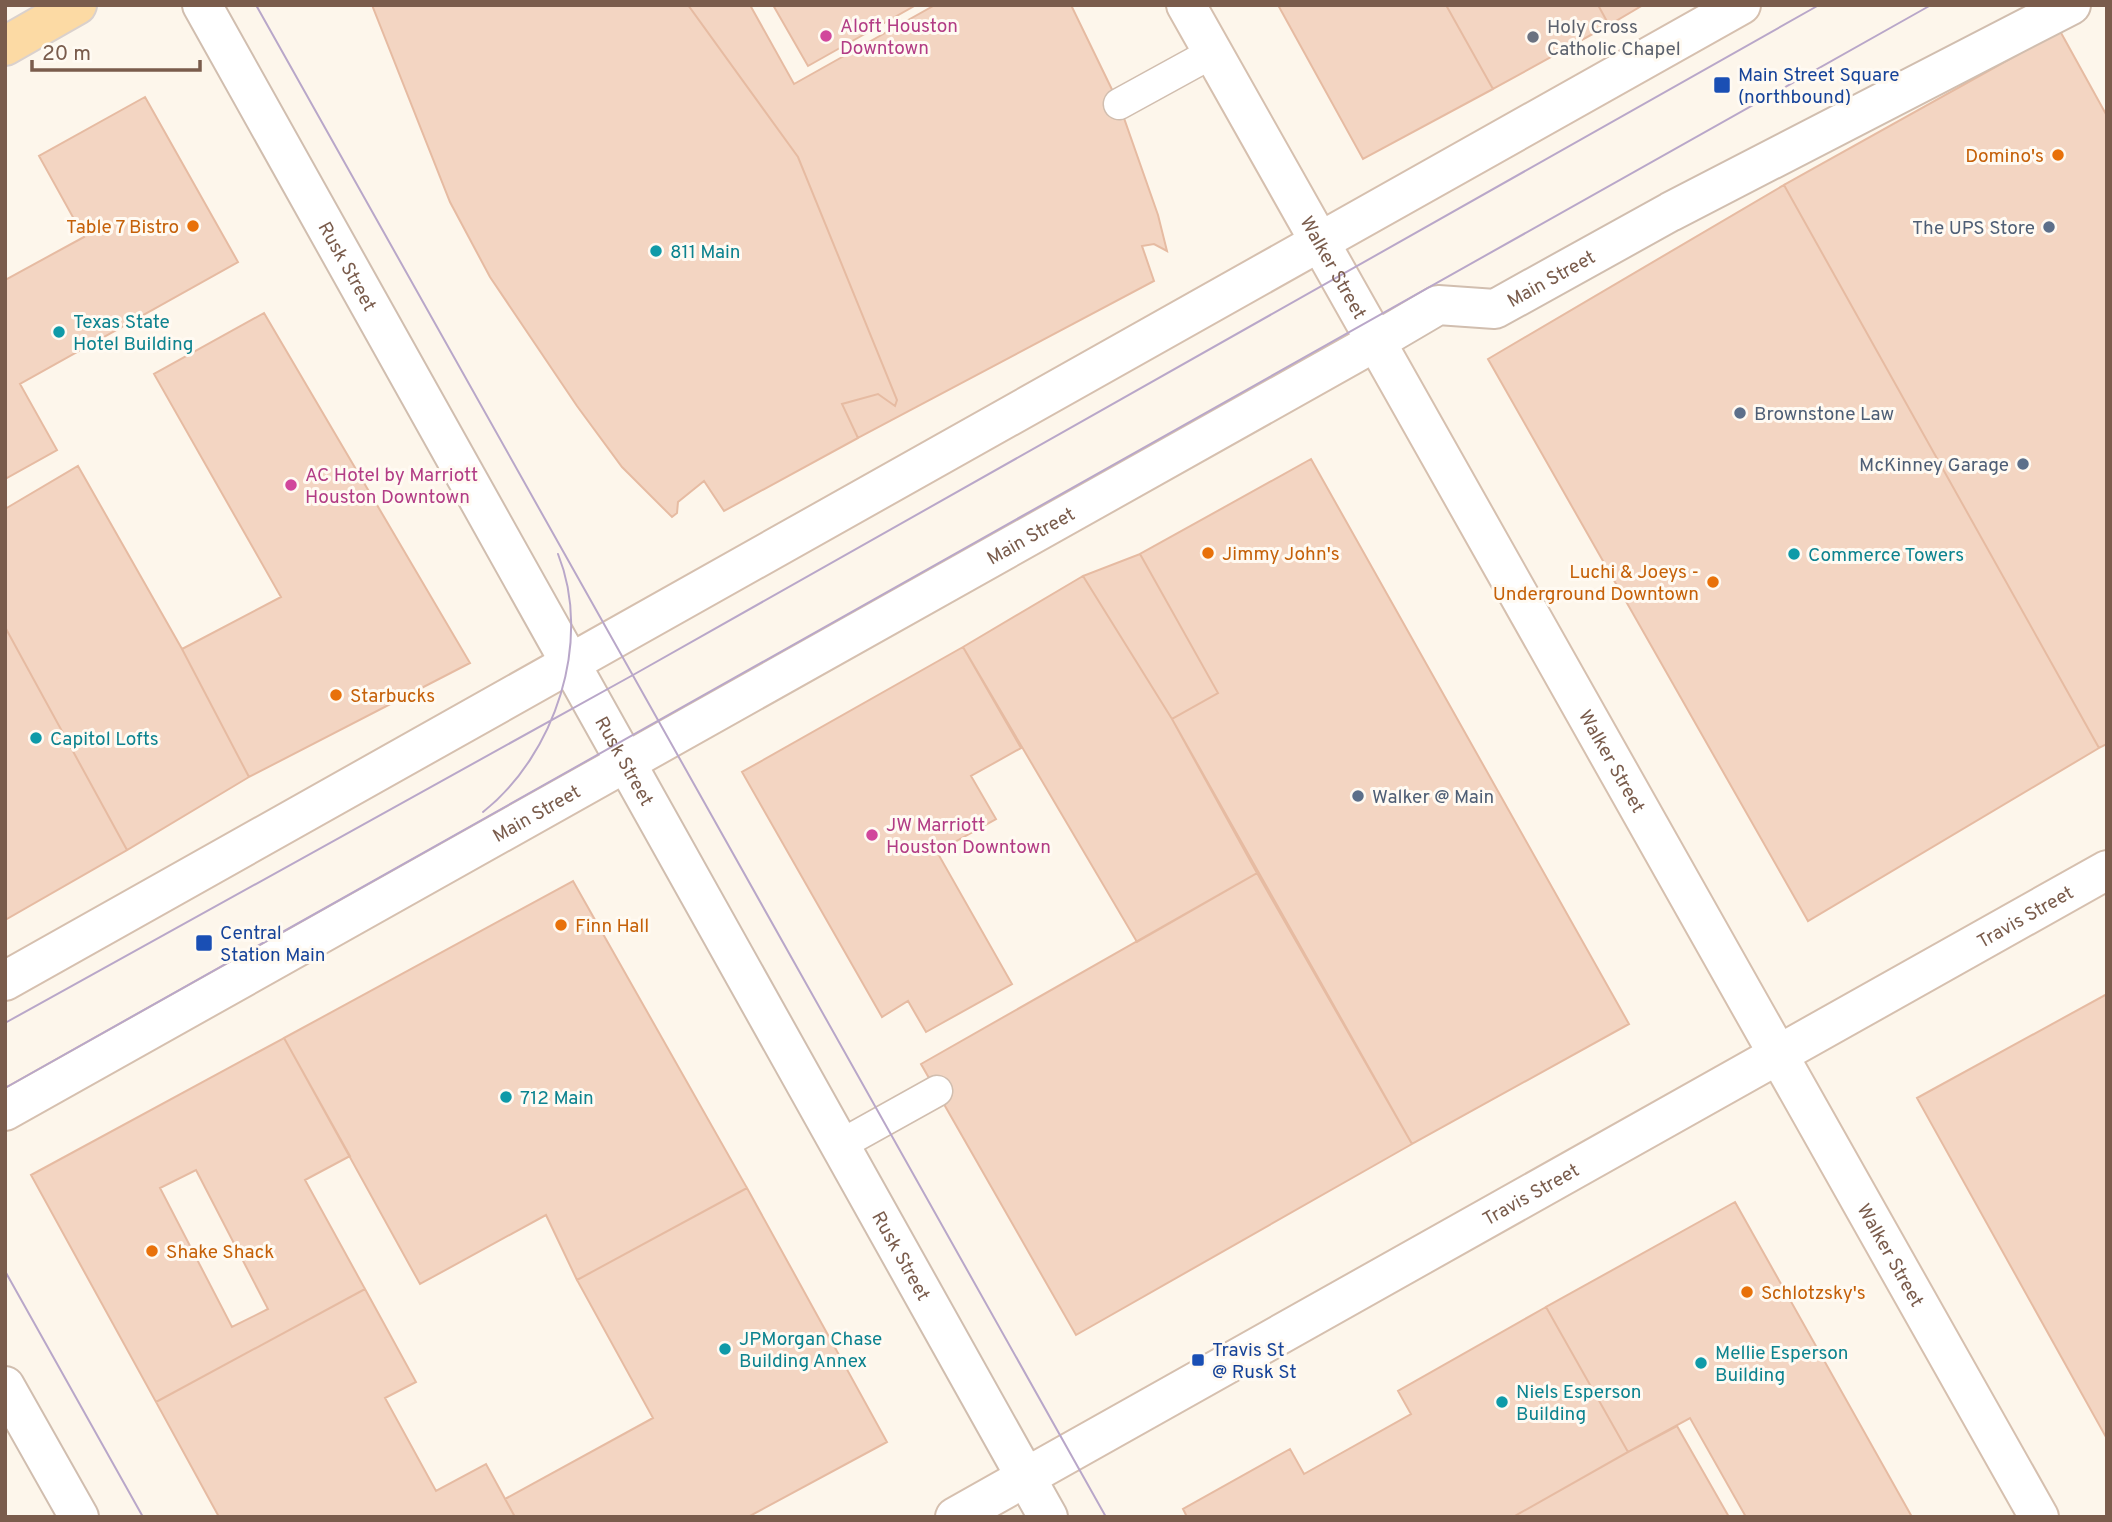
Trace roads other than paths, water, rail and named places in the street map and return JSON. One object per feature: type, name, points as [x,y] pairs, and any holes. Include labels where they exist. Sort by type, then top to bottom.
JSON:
[{"type":"main road","points":[[5,46],[77,5]]},
{"type":"main road","name":"Rusk Street","points":[[202,5],[1048,1517]]},
{"type":"main road","name":"Walker Street","points":[[1186,5],[2039,1517]]},
{"type":"main road","points":[[5,981],[1741,5]]},
{"type":"main road","name":"Main Street","points":[[5,1111],[1438,305],[1495,309],[1670,212],[2071,5]]},
{"type":"main road","name":"Travis Street","points":[[954,1517],[1071,1454],[1776,1054],[2107,870]]},
{"type":"main road","points":[[5,1385],[79,1517]]},
{"type":"lane","points":[[1119,104],[1212,53]]},
{"type":"lane","points":[[840,1145],[937,1091]]},
{"type":"tram line","points":[[256,5],[1106,1517]]},
{"type":"tram line","points":[[5,1023],[633,675],[1819,5]]},
{"type":"tram line","points":[[5,1088],[1931,5]]},
{"type":"tram line","points":[[483,812],[508,788],[530,760],[548,728],[561,694],[569,659],[571,623],[568,588],[558,554]]},
{"type":"tram line","points":[[5,1271],[143,1517]]},
{"type":"place","name":"Aloft Houston Downtown","points":[[826,36]]},
{"type":"place","name":"Holy Cross Catholic Chapel","points":[[1533,37]]},
{"type":"place","name":"Main Street Square (northbound)","points":[[1722,85]]},
{"type":"place","name":"Domino's","points":[[2058,155]]},
{"type":"place","name":"Table 7 Bistro","points":[[193,226]]},
{"type":"place","name":"The UPS Store","points":[[2049,227]]},
{"type":"place","name":"811 Main","points":[[656,251]]},
{"type":"place","name":"Texas State Hotel Building","points":[[59,332]]},
{"type":"place","name":"Brownstone Law","points":[[1740,413]]},
{"type":"place","name":"McKinney Garage","points":[[2023,464]]},
{"type":"place","name":"AC Hotel by Marriott Houston Downtown","points":[[291,485]]},
{"type":"place","name":"Jimmy John's","points":[[1208,553]]},
{"type":"place","name":"Commerce Towers","points":[[1794,554]]},
{"type":"place","name":"Luchi & Joeys - Underground Downtown","points":[[1713,582]]},
{"type":"place","name":"Starbucks","points":[[336,695]]},
{"type":"place","name":"Capitol Lofts","points":[[36,738]]},
{"type":"place","name":"Walker @ Main","points":[[1358,796]]},
{"type":"place","name":"JW Marriott Houston Downtown","points":[[872,835]]},
{"type":"place","name":"Finn Hall","points":[[561,925]]},
{"type":"place","name":"Central Station Main","points":[[204,943]]},
{"type":"place","name":"712 Main","points":[[506,1097]]},
{"type":"place","name":"Shake Shack","points":[[152,1251]]},
{"type":"place","name":"Schlotzsky's","points":[[1747,1292]]},
{"type":"place","name":"JPMorgan Chase Building Annex","points":[[725,1349]]},
{"type":"place","name":"Travis St @ Rusk St","points":[[1198,1360]]},
{"type":"place","name":"Mellie Esperson Building","points":[[1701,1363]]},
{"type":"place","name":"Niels Esperson Building","points":[[1502,1402]]}]
